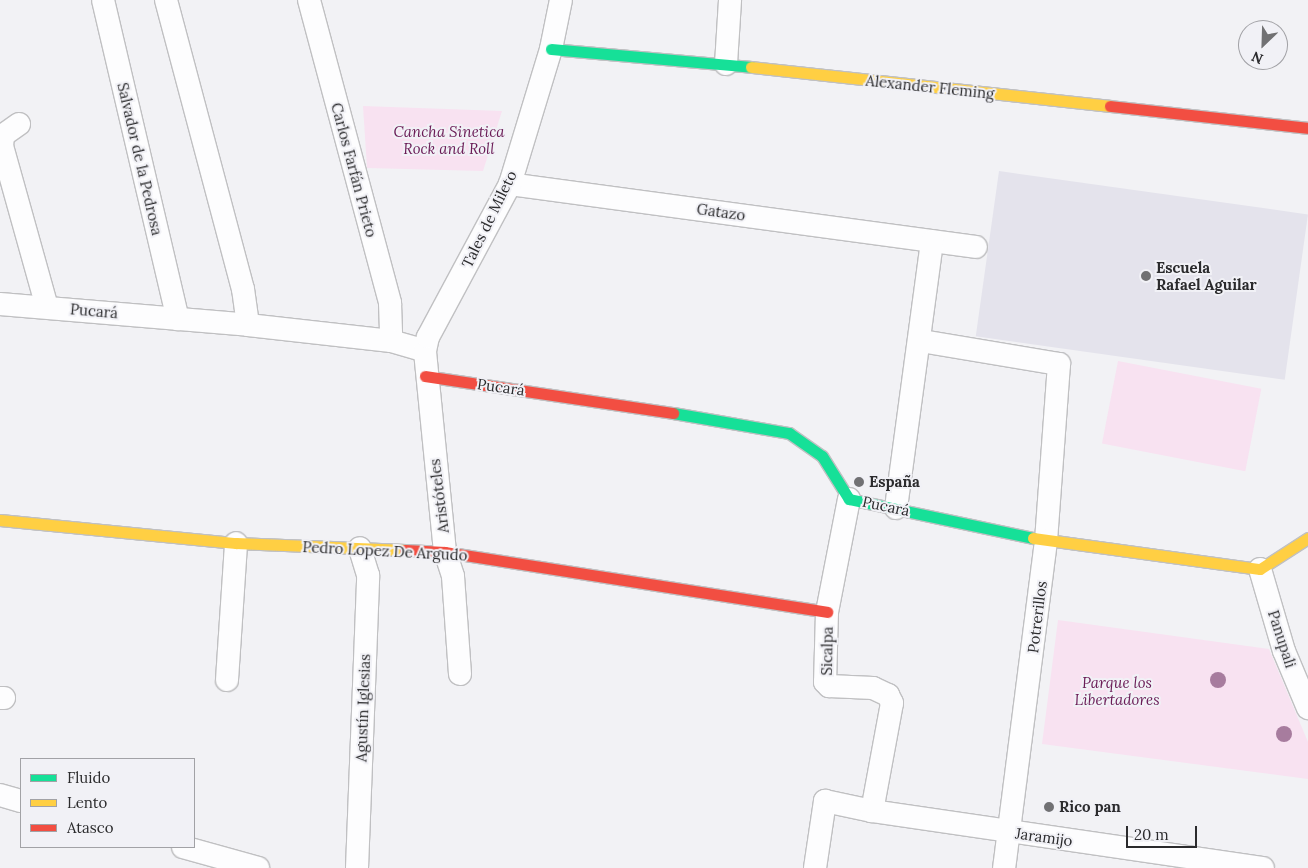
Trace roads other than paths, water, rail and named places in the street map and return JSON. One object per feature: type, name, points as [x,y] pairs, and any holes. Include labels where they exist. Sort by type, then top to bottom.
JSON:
[{"type":"street","name":"Salvador de la Pedrosa","points":[[103,0],[178,319]]},
{"type":"street","points":[[166,0],[243,290],[248,325]]},
{"type":"street","name":"Carlos Farfán Prieto","points":[[309,0],[390,303],[391,341]]},
{"type":"street","name":"Tales de Mileto","points":[[425,376],[425,351],[428,336],[510,184],[551,49],[560,0]]},
{"type":"street","points":[[726,64],[730,0]]},
{"type":"street","name":"Alexander Fleming","points":[[551,49],[726,64],[1308,128]]},
{"type":"street","points":[[19,124],[3,135],[2,146],[47,307]]},
{"type":"street","name":"Gatazo","points":[[510,184],[976,247]]},
{"type":"street","points":[[896,508],[921,341],[932,241]]},
{"type":"street","name":"Pucará","points":[[0,304],[248,325],[391,341],[425,351]]},
{"type":"street","name":"Potrerillos","points":[[921,341],[1059,364],[1046,541],[1004,868]]},
{"type":"street","name":"Pucará","points":[[425,376],[789,433],[822,456],[849,499],[1046,541],[1260,569]]},
{"type":"street","name":"Aristóteles","points":[[425,376],[445,552],[453,576],[460,674]]},
{"type":"street","name":"Sicalpa","points":[[849,499],[827,612],[825,682],[828,686],[873,688],[888,695],[892,703],[872,811]]},
{"type":"street","name":"Pedro Lopez De Argudo","points":[[0,520],[236,543],[445,552],[827,612]]},
{"type":"street","points":[[1260,569],[1308,538]]},
{"type":"street","points":[[227,680],[236,543]]},
{"type":"street","name":"Agustín Iglesias","points":[[356,868],[368,575],[360,548]]},
{"type":"street","name":"Panupali","points":[[1260,569],[1284,650],[1308,708]]},
{"type":"street","points":[[0,795],[20,801]]},
{"type":"street","name":"Jaramijo","points":[[815,868],[825,801],[872,811],[1008,832],[1263,868]]},
{"type":"street","points":[[187,848],[258,868]]},
{"type":"place","name":"Escuela Rafael Aguilar","points":[[1146,276]]},
{"type":"place","name":"España","points":[[859,482]]},
{"type":"place","name":"Rico pan","points":[[1049,807]]},
{"type":"park label","name":"Cancha Sinetica Rock and Roll","points":[[449,140]]},
{"type":"park label","name":"Parque los Libertadores","points":[[1117,690]]}]
